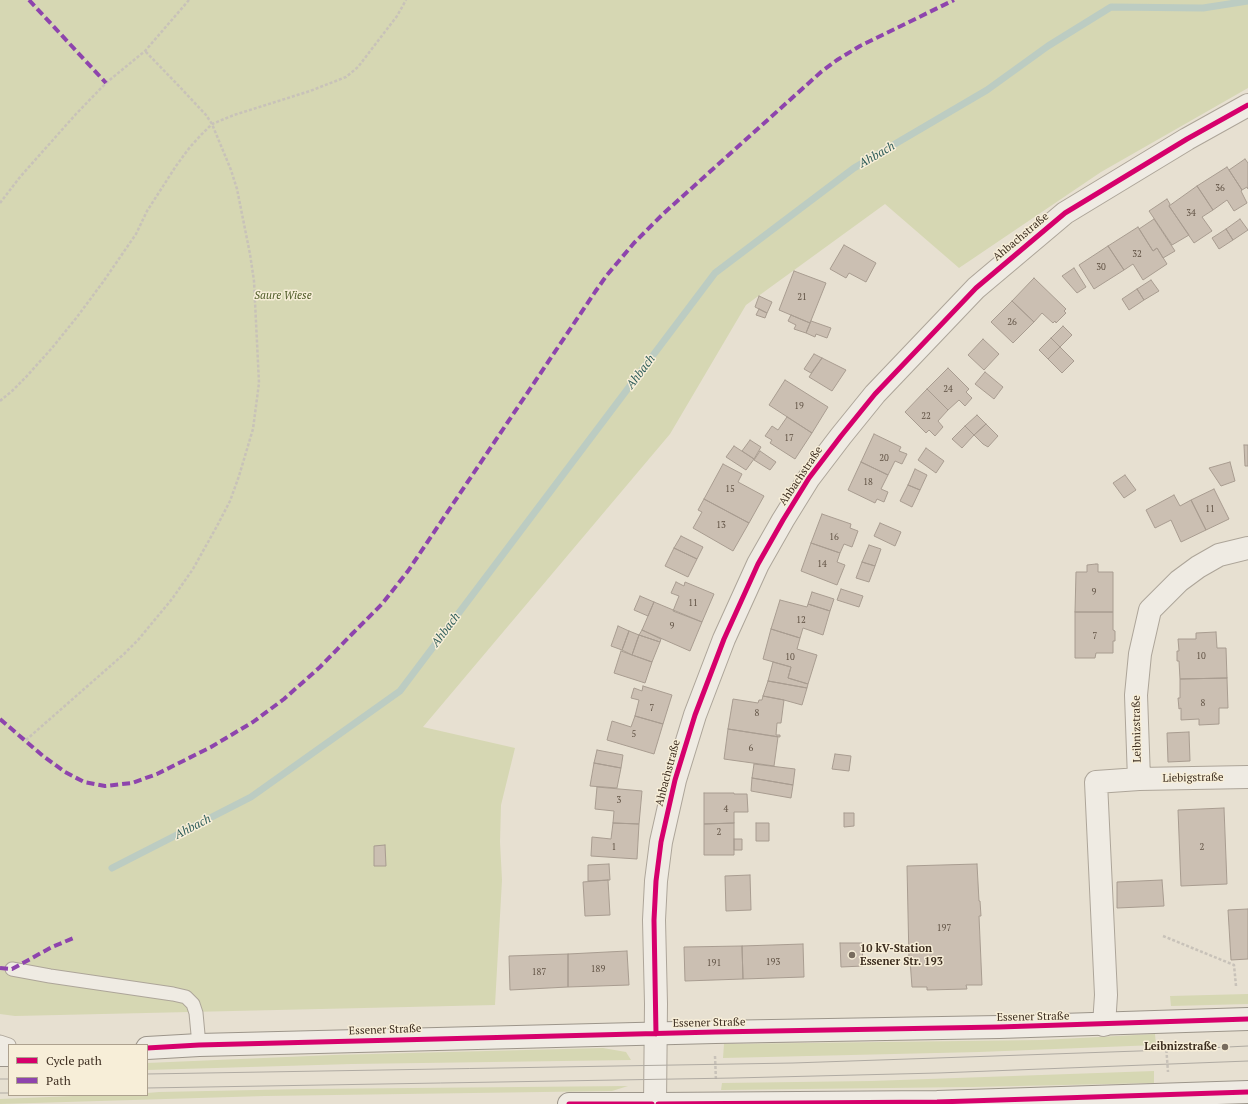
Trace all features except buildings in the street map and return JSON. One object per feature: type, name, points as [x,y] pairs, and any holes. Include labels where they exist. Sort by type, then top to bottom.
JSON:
[{"type":"street","name":"Ahbachstraße","points":[[655,1104],[656,1034],[654,920],[656,881],[661,842],[675,780],[695,715],[724,639],[758,564],[782,520],[809,478],[875,394],[976,288],[1065,213],[1187,139],[1248,106]]},
{"type":"street","name":"Leibnizstraße","points":[[1104,1025],[1106,995],[1096,782],[1139,779],[1136,695],[1140,654],[1150,610],[1179,581],[1198,567],[1219,555],[1248,548]]},
{"type":"street","name":"Liebigstraße","points":[[1139,779],[1248,777]]},
{"type":"street","name":"Essener Straße","points":[[148,1048],[199,1045],[656,1034],[1104,1025],[1165,1021],[1248,1019]]},
{"type":"street","points":[[569,1104],[937,1102],[1248,1092]]},
{"type":"lane","points":[[12,969],[173,994],[186,998],[194,1004],[199,1045]]},
{"type":"path","points":[[0,203],[20,177],[99,89],[145,51],[188,0]]},
{"type":"path","points":[[0,401],[26,377],[77,317],[136,234],[148,211],[176,166],[190,147],[212,124],[234,115],[327,85],[346,77],[358,67],[397,16],[406,0]]},
{"type":"path","points":[[26,740],[109,668],[138,640],[157,618],[193,569],[218,526],[230,501],[248,449],[253,429],[259,383],[254,281],[237,189],[231,170],[212,124],[177,84],[145,51]]},
{"type":"path","points":[[1163,936],[1234,965],[1236,986]]},
{"type":"green space","name":"Saure Wiese","points":[[0,0],[1248,0],[1248,88],[1101,172],[959,268],[885,204],[746,305],[670,434],[423,727],[515,748],[501,805],[500,842],[502,880],[495,1005],[15,1016],[0,1014]]},
{"type":"green space","points":[[1248,994],[1248,1004],[1171,1006],[1170,996]]},
{"type":"green space","points":[[1155,1034],[1156,1045],[979,1052],[723,1058],[724,1044],[1042,1040]]},
{"type":"green space","points":[[603,1048],[626,1052],[631,1060],[352,1064],[148,1070],[148,1063],[333,1055]]},
{"type":"green space","points":[[1154,1071],[1154,1083],[721,1090],[722,1083],[872,1081]]},
{"type":"green space","points":[[628,1086],[612,1091],[265,1096],[0,1104],[0,1099],[74,1096],[148,1096],[148,1093],[159,1092]]},
{"type":"waterway","name":"Ahbach","points":[[112,868],[251,797],[400,691],[715,273],[854,168],[987,90],[1048,46],[1111,7],[1203,8],[1248,1]]},
{"type":"tram line","points":[[148,1074],[793,1063],[1248,1046]]},
{"type":"tram line","points":[[148,1088],[938,1073],[1248,1061]]},
{"type":"tram line","points":[[0,1079],[8,1079]]},
{"type":"tram line","points":[[0,1093],[8,1093]]},
{"type":"marked path","points":[[29,0],[106,83]]},
{"type":"marked path","points":[[0,719],[43,756],[65,772],[84,782],[105,786],[132,783],[157,774],[211,747],[253,722],[284,699],[320,667],[382,604],[408,571],[595,292],[634,243],[664,213],[821,72],[860,46],[954,0]]},
{"type":"marked path","points":[[0,968],[12,969],[52,947],[76,937]]},
{"type":"cycle path","points":[[656,1034],[654,920],[656,881],[661,842],[675,780],[695,715],[724,639],[758,564],[809,478],[875,394],[976,288],[1065,213],[1187,139],[1248,105]]},
{"type":"cycle path","points":[[148,1048],[199,1045],[715,1032],[999,1027],[1248,1019]]},
{"type":"cycle path","points":[[658,1104],[937,1102],[1248,1092]]},
{"type":"cycle path","points":[[569,1104],[652,1104]]},
{"type":"place","name":"10 kV-Station Essener Str. 193","points":[[852,955]]},
{"type":"place","name":"Leibnizstraße","points":[[1225,1047]]}]
